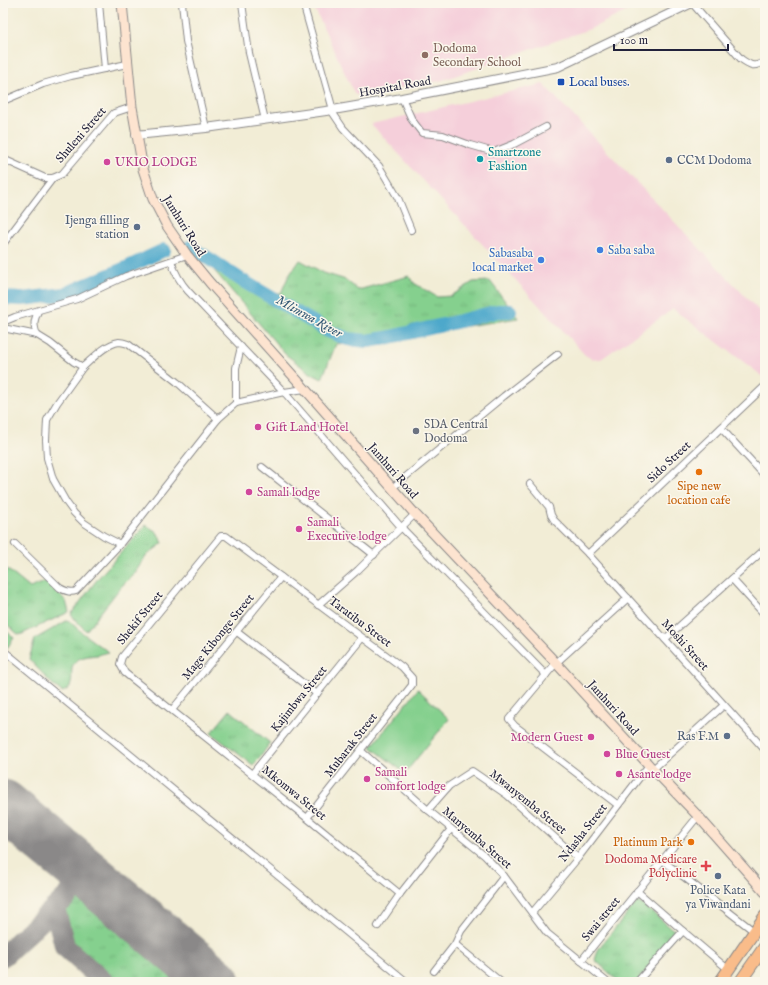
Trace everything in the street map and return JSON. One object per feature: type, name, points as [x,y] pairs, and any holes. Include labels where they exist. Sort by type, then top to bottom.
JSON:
[{"type":"highway","points":[[720,982],[765,916]]},
{"type":"highway","points":[[740,982],[764,949]]},
{"type":"main road","name":"Jamhuri Road","points":[[122,3],[132,107],[143,169],[153,199],[167,226],[187,255],[210,283],[415,514],[698,816],[765,892]]},
{"type":"street","points":[[100,3],[105,69]]},
{"type":"street","points":[[182,3],[186,41],[206,128]]},
{"type":"street","points":[[242,3],[249,53],[265,120]]},
{"type":"street","points":[[303,3],[332,110],[343,128],[379,166],[398,198],[411,230]]},
{"type":"street","points":[[692,3],[748,64],[754,66],[765,61]]},
{"type":"street","name":"Hospital Road","points":[[136,135],[206,128],[332,110],[402,98],[558,67],[692,3]]},
{"type":"street","points":[[3,101],[43,84],[127,64]]},
{"type":"street","points":[[402,98],[412,120],[422,132],[443,135],[494,152],[514,144],[546,127]]},
{"type":"street","name":"Shuleni Street","points":[[3,159],[45,178],[53,178],[62,174],[114,113],[132,107]]},
{"type":"street","points":[[3,244],[53,178]]},
{"type":"street","points":[[3,322],[15,317],[77,299],[126,276],[187,255]]},
{"type":"street","points":[[171,261],[175,273],[188,291],[284,392],[401,527],[546,675]]},
{"type":"street","points":[[37,335],[34,328],[34,320],[38,311]]},
{"type":"street","points":[[3,328],[37,335],[50,343],[74,362],[84,367]]},
{"type":"street","points":[[120,544],[104,536],[83,522],[74,513],[53,480],[47,458],[47,420],[57,403],[84,367],[101,351],[121,342],[128,344],[177,382],[218,419]]},
{"type":"street","points":[[236,403],[236,368],[241,347]]},
{"type":"street","points":[[392,488],[504,396],[558,354]]},
{"type":"street","name":"Sido Street","points":[[588,554],[765,386]]},
{"type":"street","points":[[15,544],[60,588],[72,593],[76,591],[120,544],[218,419],[236,403],[284,392],[305,389]]},
{"type":"street","points":[[721,428],[765,476]]},
{"type":"street","points":[[262,467],[374,555]]},
{"type":"street","name":"Moshi Street","points":[[530,484],[549,507],[554,520],[588,554],[764,748]]},
{"type":"street","name":"Taratibu Street","points":[[412,685],[412,678],[402,668],[318,604],[358,570],[415,514]]},
{"type":"street","name":"Shekif Street","points":[[172,710],[125,673],[120,664],[122,657],[221,536],[226,536],[281,577]]},
{"type":"street","points":[[665,639],[765,549]]},
{"type":"street","points":[[281,577],[318,604]]},
{"type":"street","name":"Mage Kibonge Street","points":[[172,710],[281,577]]},
{"type":"street","points":[[732,579],[765,615]]},
{"type":"street","points":[[618,805],[515,726],[509,719],[556,663],[628,598]]},
{"type":"street","points":[[237,632],[317,694]]},
{"type":"street","name":"Kajimbwa Street","points":[[252,774],[362,638]]},
{"type":"street","points":[[3,650],[407,982]]},
{"type":"street","name":"Mubarak Street","points":[[307,818],[412,685]]},
{"type":"street","name":"Ndasha Street","points":[[532,913],[578,858],[618,805],[651,767],[724,705]]},
{"type":"street","name":"Mkomwa Street","points":[[172,710],[400,894]]},
{"type":"street","name":"Manyemba Street","points":[[361,750],[428,810],[485,856],[504,876],[547,933],[607,982]]},
{"type":"street","name":"Mwanyemba Street","points":[[428,810],[449,786],[472,771],[507,796],[578,858]]},
{"type":"street","name":"Swai street","points":[[581,961],[698,816]]},
{"type":"street","points":[[378,926],[400,894],[451,829]]},
{"type":"street","points":[[662,860],[755,932]]},
{"type":"street","points":[[434,971],[455,944],[460,932],[504,876]]},
{"type":"street","points":[[638,891],[728,970]]},
{"type":"street","points":[[637,982],[683,931]]},
{"type":"street","points":[[455,944],[501,982]]},
{"type":"shaded area","name":"Dodoma Secondary School","points":[[312,3],[644,3],[590,29],[440,81],[355,95]]},
{"type":"shaded area","points":[[543,84],[765,317],[765,378],[673,309],[601,359],[592,359],[585,355],[371,124]]},
{"type":"green space","points":[[200,250],[273,295],[281,293],[288,277],[300,260],[324,273],[346,280],[358,290],[409,276],[414,283],[437,297],[451,296],[473,282],[490,281],[518,318],[455,328],[413,338],[336,344],[322,379],[312,374],[285,354],[213,269]]},
{"type":"green space","points":[[146,525],[157,532],[163,543],[146,556],[134,574],[120,588],[86,631],[71,615],[99,577]]},
{"type":"green space","points":[[3,566],[30,588],[46,581],[66,601],[69,612],[19,635],[3,621]]},
{"type":"green space","points":[[68,620],[98,645],[109,652],[78,659],[73,665],[70,686],[67,690],[62,692],[53,685],[29,659],[35,639]]},
{"type":"green space","points":[[3,628],[14,638],[7,648],[3,645]]},
{"type":"green space","points":[[418,689],[449,719],[405,773],[371,747]]},
{"type":"green space","points":[[230,710],[270,743],[253,765],[211,733]]},
{"type":"green space","points":[[77,897],[85,898],[177,974],[183,982],[115,982],[68,940],[62,910]]},
{"type":"green space","points":[[637,902],[642,904],[676,932],[636,982],[619,982],[595,960],[598,950],[602,944]]},
{"type":"waterway","name":"Mlimwa River","points":[[190,247],[243,281],[328,331],[348,339],[367,341],[386,338],[498,311],[510,311]]},
{"type":"waterway","name":"Mlimwa River","points":[[3,298],[22,299],[65,294],[164,250]]},
{"type":"taxiway","points":[[3,956],[89,876]]},
{"type":"taxiway","points":[[55,909],[65,947],[104,982]]},
{"type":"taxiway","points":[[179,952],[189,969],[194,982]]},
{"type":"taxiway","points":[[210,978],[211,982]]},
{"type":"runway","points":[[3,805],[215,982]]},
{"type":"place","name":"Dodoma Secondary School","points":[[425,55]]},
{"type":"place","name":"Local buses.","points":[[561,82]]},
{"type":"place","name":"Smartzone Fashion","points":[[480,159]]},
{"type":"place","name":"CCM Dodoma","points":[[669,160]]},
{"type":"place","name":"UKIO LODGE","points":[[107,162]]},
{"type":"place","name":"Ijenga filling station","points":[[137,227]]},
{"type":"place","name":"Saba saba","points":[[600,250]]},
{"type":"place","name":"Sabasaba local market","points":[[541,260]]},
{"type":"place","name":"Gift Land Hotel","points":[[258,427]]},
{"type":"place","name":"SDA Central Dodoma","points":[[416,431]]},
{"type":"place","name":"Sipe new location cafe","points":[[699,472]]},
{"type":"place","name":"Samali lodge","points":[[249,492]]},
{"type":"place","name":"Samali Executive lodge","points":[[299,529]]},
{"type":"place","name":"Ras F.M","points":[[727,736]]},
{"type":"place","name":"Modern Guest","points":[[591,737]]},
{"type":"place","name":"Blue Guest","points":[[607,754]]},
{"type":"place","name":"Asante lodge","points":[[619,774]]},
{"type":"place","name":"Samali comfort lodge","points":[[367,779]]},
{"type":"place","name":"Platinum Park","points":[[691,842]]},
{"type":"place","name":"Dodoma Medicare Polyclinic","points":[[706,866]]},
{"type":"place","name":"Police Kata ya Viwandani","points":[[718,876]]}]
